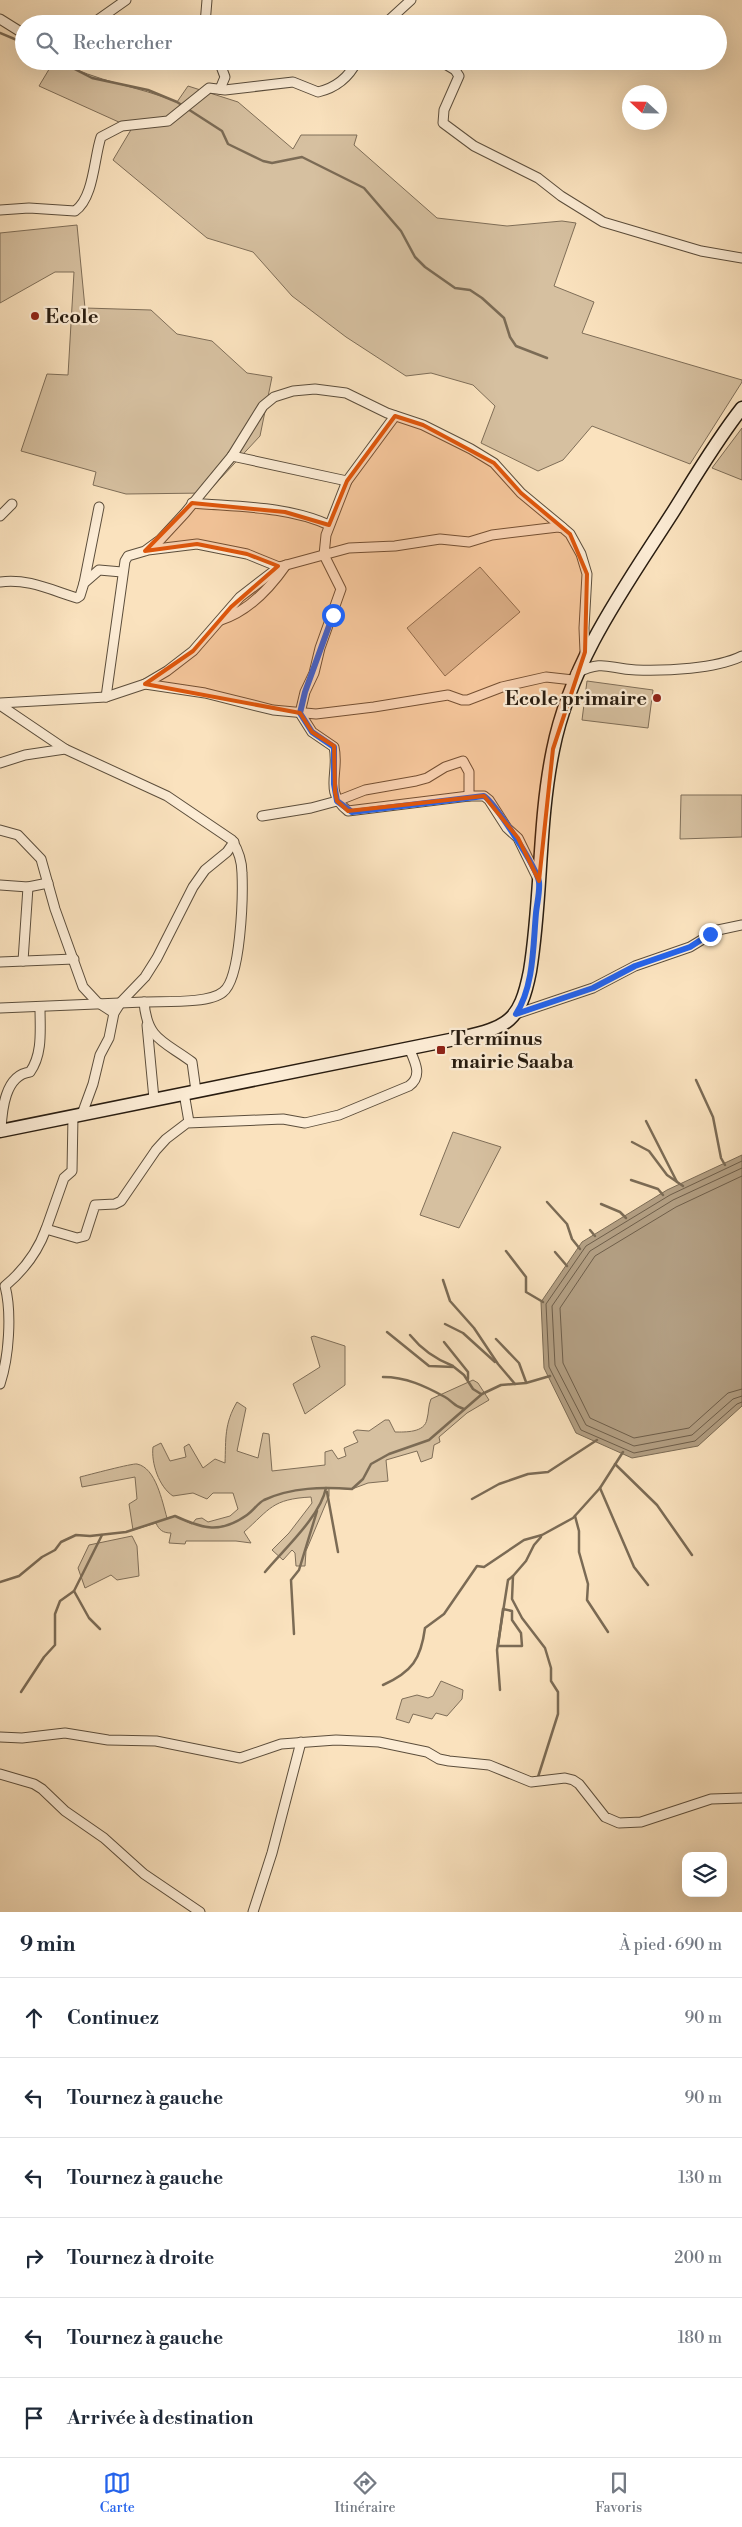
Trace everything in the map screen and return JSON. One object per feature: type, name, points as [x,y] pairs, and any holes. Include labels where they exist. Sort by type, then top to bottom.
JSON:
[{"type":"street","points":[[105,15],[126,0]]},
{"type":"street","points":[[206,15],[207,0]]},
{"type":"street","points":[[396,15],[411,0]]},
{"type":"street","points":[[0,19],[15,28]]},
{"type":"street","points":[[220,88],[225,77],[222,70]]},
{"type":"street","points":[[0,210],[29,208],[75,211],[80,208],[90,184],[101,137],[122,126],[165,122],[204,90],[220,88],[225,90],[293,82],[318,92],[334,86],[345,78],[351,70]]},
{"type":"street","points":[[456,70],[459,76],[444,110],[443,123],[474,146],[538,178],[561,196],[603,222],[701,251],[742,258]]},
{"type":"street","points":[[145,551],[172,527],[232,456],[263,406],[274,397],[293,391],[315,389],[346,393],[395,416],[423,425],[486,458],[494,463],[521,493],[563,528],[576,545],[587,574],[584,628],[586,652]]},
{"type":"street","points":[[40,1008],[40,1038],[34,1064],[30,1072],[18,1076],[13,1082],[3,1107],[0,1130],[477,1034],[503,1025],[516,1014],[524,1000],[531,962],[553,749],[575,676],[586,652],[706,460],[742,408]]},
{"type":"street","points":[[300,713],[341,589],[324,555],[324,544],[329,525],[347,481],[366,458],[395,416]]},
{"type":"street","points":[[232,456],[347,481]]},
{"type":"street","points":[[192,503],[307,516],[329,525]]},
{"type":"street","points":[[0,516],[12,504]]},
{"type":"street","points":[[0,582],[22,582],[77,598],[80,596],[99,507]]},
{"type":"street","points":[[0,704],[106,697],[145,684],[193,651],[249,589],[283,566],[349,548],[395,546],[440,539],[469,542],[522,530],[552,527],[563,528]]},
{"type":"street","points":[[106,697],[122,572],[128,556],[145,551],[197,544],[246,554],[283,566]]},
{"type":"street","points":[[84,583],[99,570],[122,572]]},
{"type":"street","points":[[145,684],[205,693],[273,710],[316,714],[374,707],[445,695],[468,700],[502,687],[546,677],[575,676],[598,664],[641,670],[716,665],[742,656]]},
{"type":"street","points":[[0,704],[65,749],[167,796],[234,842],[238,849],[242,871],[238,952],[229,986],[218,996],[202,1000],[97,1002],[40,1008],[0,1008]]},
{"type":"street","points":[[300,713],[312,732],[334,747],[334,784],[337,801],[352,812],[469,796],[484,796],[489,800],[507,828],[518,838],[539,881]]},
{"type":"street","points":[[0,763],[25,755],[65,749]]},
{"type":"street","points":[[262,816],[337,801],[365,790],[427,778],[445,766],[460,761],[467,764],[469,796]]},
{"type":"street","points":[[0,830],[18,835],[37,854],[83,987],[97,1002],[114,1013]]},
{"type":"street","points":[[0,1384],[4,1320],[9,1301],[5,1286],[16,1276],[39,1246],[64,1178],[72,1171],[78,1115],[93,1084],[100,1055],[109,1038],[114,1013],[121,1002],[145,977],[193,887],[205,870],[227,852],[234,842]]},
{"type":"street","points":[[0,885],[28,887],[48,884]]},
{"type":"street","points":[[23,961],[28,887]]},
{"type":"street","points":[[516,1014],[593,988],[635,966],[690,947],[718,930],[742,925]]},
{"type":"street","points":[[0,962],[74,959]]},
{"type":"street","points":[[144,1002],[154,1099]]},
{"type":"street","points":[[147,1024],[155,1036],[192,1062],[190,1122]]},
{"type":"street","points":[[46,1230],[77,1238],[85,1236],[95,1205],[115,1204],[120,1201],[156,1150],[170,1136],[190,1122],[283,1119],[305,1123],[339,1115],[409,1086],[416,1081],[418,1075],[409,1048]]},
{"type":"street","points":[[0,1737],[22,1738],[65,1733],[108,1740],[156,1741],[240,1758],[249,1757],[281,1744],[301,1742],[379,1742],[427,1752],[439,1759],[489,1764],[531,1782],[565,1778],[579,1784],[605,1817],[619,1823],[641,1822],[711,1799],[742,1798]]},
{"type":"street","points":[[253,1912],[272,1853],[301,1742]]},
{"type":"street","points":[[0,1774],[34,1784],[42,1789],[65,1811],[104,1838],[144,1874],[200,1912]]},
{"type":"highlighted area","points":[[395,416],[423,425],[494,463],[521,493],[570,534],[587,574],[585,652],[553,749],[539,881],[518,838],[484,796],[348,811],[337,801],[335,792],[334,746],[312,732],[300,713],[145,684],[193,651],[231,607],[278,566],[247,554],[197,544],[145,551],[192,503],[285,512],[329,525],[347,481]]},
{"type":"shaded area","points":[[49,70],[78,70],[177,102],[188,86],[238,102],[293,149],[301,135],[357,135],[354,145],[437,218],[507,226],[562,221],[576,223],[554,286],[594,302],[582,333],[742,380],[742,382],[690,464],[592,426],[563,460],[538,471],[481,443],[495,406],[473,385],[431,373],[406,376],[346,337],[292,296],[253,252],[207,238],[113,160],[132,128],[39,86]]},
{"type":"shaded area","points":[[77,225],[85,308],[151,310],[177,334],[212,341],[247,373],[272,377],[260,436],[207,493],[126,494],[93,485],[96,472],[21,451],[47,374],[68,375],[74,272],[55,272],[0,303],[0,233]]},
{"type":"shaded area","points":[[742,428],[742,480],[712,468]]},
{"type":"shaded area","points":[[480,567],[520,612],[445,676],[407,628]]},
{"type":"shaded area","points":[[587,681],[653,690],[648,728],[582,720]]},
{"type":"shaded area","points":[[681,795],[742,795],[742,837],[680,839]]},
{"type":"shaded area","points":[[453,1132],[501,1147],[459,1228],[420,1215]]},
{"type":"shaded area","points":[[314,1336],[345,1346],[345,1385],[305,1414],[293,1384],[320,1367],[311,1337]]},
{"type":"shaded area","points":[[473,1380],[478,1383],[489,1400],[467,1413],[439,1437],[440,1442],[434,1445],[432,1458],[421,1462],[417,1451],[386,1460],[388,1481],[368,1483],[352,1489],[329,1488],[329,1496],[306,1551],[305,1566],[296,1566],[295,1553],[292,1550],[283,1560],[272,1550],[289,1533],[312,1503],[311,1497],[288,1500],[266,1511],[244,1532],[251,1543],[236,1541],[186,1541],[185,1544],[169,1543],[171,1533],[162,1531],[156,1523],[133,1530],[129,1504],[137,1499],[135,1477],[82,1487],[80,1477],[137,1464],[144,1467],[154,1478],[167,1518],[175,1516],[192,1524],[196,1519],[202,1518],[208,1522],[230,1516],[238,1509],[233,1493],[213,1493],[207,1499],[193,1493],[173,1496],[168,1492],[157,1474],[153,1460],[153,1447],[161,1443],[170,1461],[186,1457],[184,1447],[189,1444],[203,1468],[215,1459],[225,1463],[228,1425],[237,1402],[246,1408],[237,1451],[258,1458],[263,1433],[269,1434],[272,1471],[325,1465],[325,1452],[332,1450],[338,1459],[346,1456],[344,1448],[358,1442],[353,1432],[357,1430],[369,1431],[385,1420],[389,1420],[395,1432],[409,1432],[423,1427],[428,1416],[431,1399]]},
{"type":"shaded area","points":[[132,1536],[137,1546],[139,1576],[117,1580],[111,1575],[85,1588],[78,1568],[89,1545]]},
{"type":"shaded area","points":[[441,1681],[463,1690],[462,1699],[447,1716],[436,1713],[432,1719],[413,1714],[409,1723],[396,1719],[402,1699],[417,1695],[428,1698],[433,1696]]},
{"type":"water","points":[[742,1155],[742,1406],[698,1446],[632,1458],[576,1433],[544,1368],[541,1302],[582,1242],[667,1190]]},
{"type":"waterway","points":[[0,33],[15,39]]},
{"type":"waterway","points":[[76,70],[92,78],[148,90],[177,102],[222,131],[228,144],[263,161],[272,163],[302,157],[364,188],[401,231],[415,257],[425,267],[455,288],[470,290],[482,298],[504,318],[510,337],[516,346],[547,358]]},
{"type":"waterway","points":[[696,1080],[713,1117],[721,1158],[725,1165]]},
{"type":"waterway","points":[[646,1121],[677,1182]]},
{"type":"waterway","points":[[632,1142],[649,1151],[667,1175],[683,1186]]},
{"type":"waterway","points":[[631,1180],[658,1189],[663,1195]]},
{"type":"waterway","points":[[547,1202],[567,1224],[572,1239],[580,1249]]},
{"type":"waterway","points":[[601,1204],[620,1212],[626,1218]]},
{"type":"waterway","points":[[590,1230],[595,1236]]},
{"type":"waterway","points":[[506,1251],[526,1277],[526,1292],[543,1302]]},
{"type":"waterway","points":[[555,1252],[567,1266]]},
{"type":"waterway","points":[[443,1280],[450,1301],[474,1328],[498,1364],[515,1384]]},
{"type":"waterway","points":[[445,1324],[463,1333],[495,1362]]},
{"type":"waterway","points":[[387,1332],[429,1366],[454,1367],[464,1375],[473,1389],[481,1394]]},
{"type":"waterway","points":[[410,1335],[429,1354],[453,1366]]},
{"type":"waterway","points":[[496,1339],[519,1363],[526,1382]]},
{"type":"waterway","points":[[444,1342],[468,1372],[468,1379]]},
{"type":"waterway","points":[[0,1582],[19,1576],[42,1557],[55,1550],[61,1542],[76,1535],[90,1536],[126,1532],[175,1516],[194,1524],[211,1528],[220,1527],[237,1521],[264,1500],[285,1493],[319,1488],[352,1489],[363,1479],[371,1464],[389,1454],[429,1440],[482,1394],[501,1385],[526,1383],[550,1376]]},
{"type":"waterway","points":[[383,1377],[407,1380],[423,1386],[464,1409]]},
{"type":"waterway","points":[[472,1499],[499,1484],[528,1474],[548,1472],[597,1440]]},
{"type":"waterway","points":[[383,1685],[401,1675],[413,1663],[421,1648],[425,1628],[444,1614],[477,1566],[484,1567],[524,1540],[542,1535],[573,1518],[600,1488],[623,1452]]},
{"type":"waterway","points":[[615,1464],[657,1505],[692,1555]]},
{"type":"waterway","points":[[265,1572],[317,1510],[326,1488]]},
{"type":"waterway","points":[[600,1488],[634,1567],[648,1585]]},
{"type":"waterway","points":[[327,1492],[338,1552]]},
{"type":"waterway","points":[[294,1634],[291,1580],[299,1570],[317,1511]]},
{"type":"waterway","points":[[575,1516],[579,1531],[579,1552],[588,1584],[587,1600],[608,1632]]},
{"type":"waterway","points":[[21,1692],[44,1657],[55,1645],[55,1614],[60,1601],[74,1591],[102,1535]]},
{"type":"waterway","points":[[538,1777],[558,1714],[558,1692],[551,1681],[551,1668],[545,1648],[522,1618],[512,1599],[513,1576],[526,1561],[534,1545],[541,1537]]},
{"type":"waterway","points":[[500,1690],[497,1650],[508,1580],[513,1576]]},
{"type":"waterway","points":[[74,1591],[89,1618],[100,1629]]},
{"type":"waterway","points":[[503,1609],[512,1611],[512,1620],[521,1633],[522,1646],[498,1646],[503,1609]]},
{"type":"place","name":"Ecole","points":[[35,316]]},
{"type":"place","name":"Ecole primaire","points":[[657,698]]},
{"type":"place","name":"Terminus mairie Saaba","points":[[441,1050]]},
{"type":"route","points":[[333,615],[320,648],[314,673],[305,692],[300,713],[302,719],[312,732],[334,747],[334,784],[337,801],[341,806],[352,812],[469,796],[484,796],[489,800],[507,828],[518,838],[527,854],[539,881],[530,972],[524,1000],[516,1014],[561,1001],[604,984],[635,966],[690,947],[710,934]]}]
